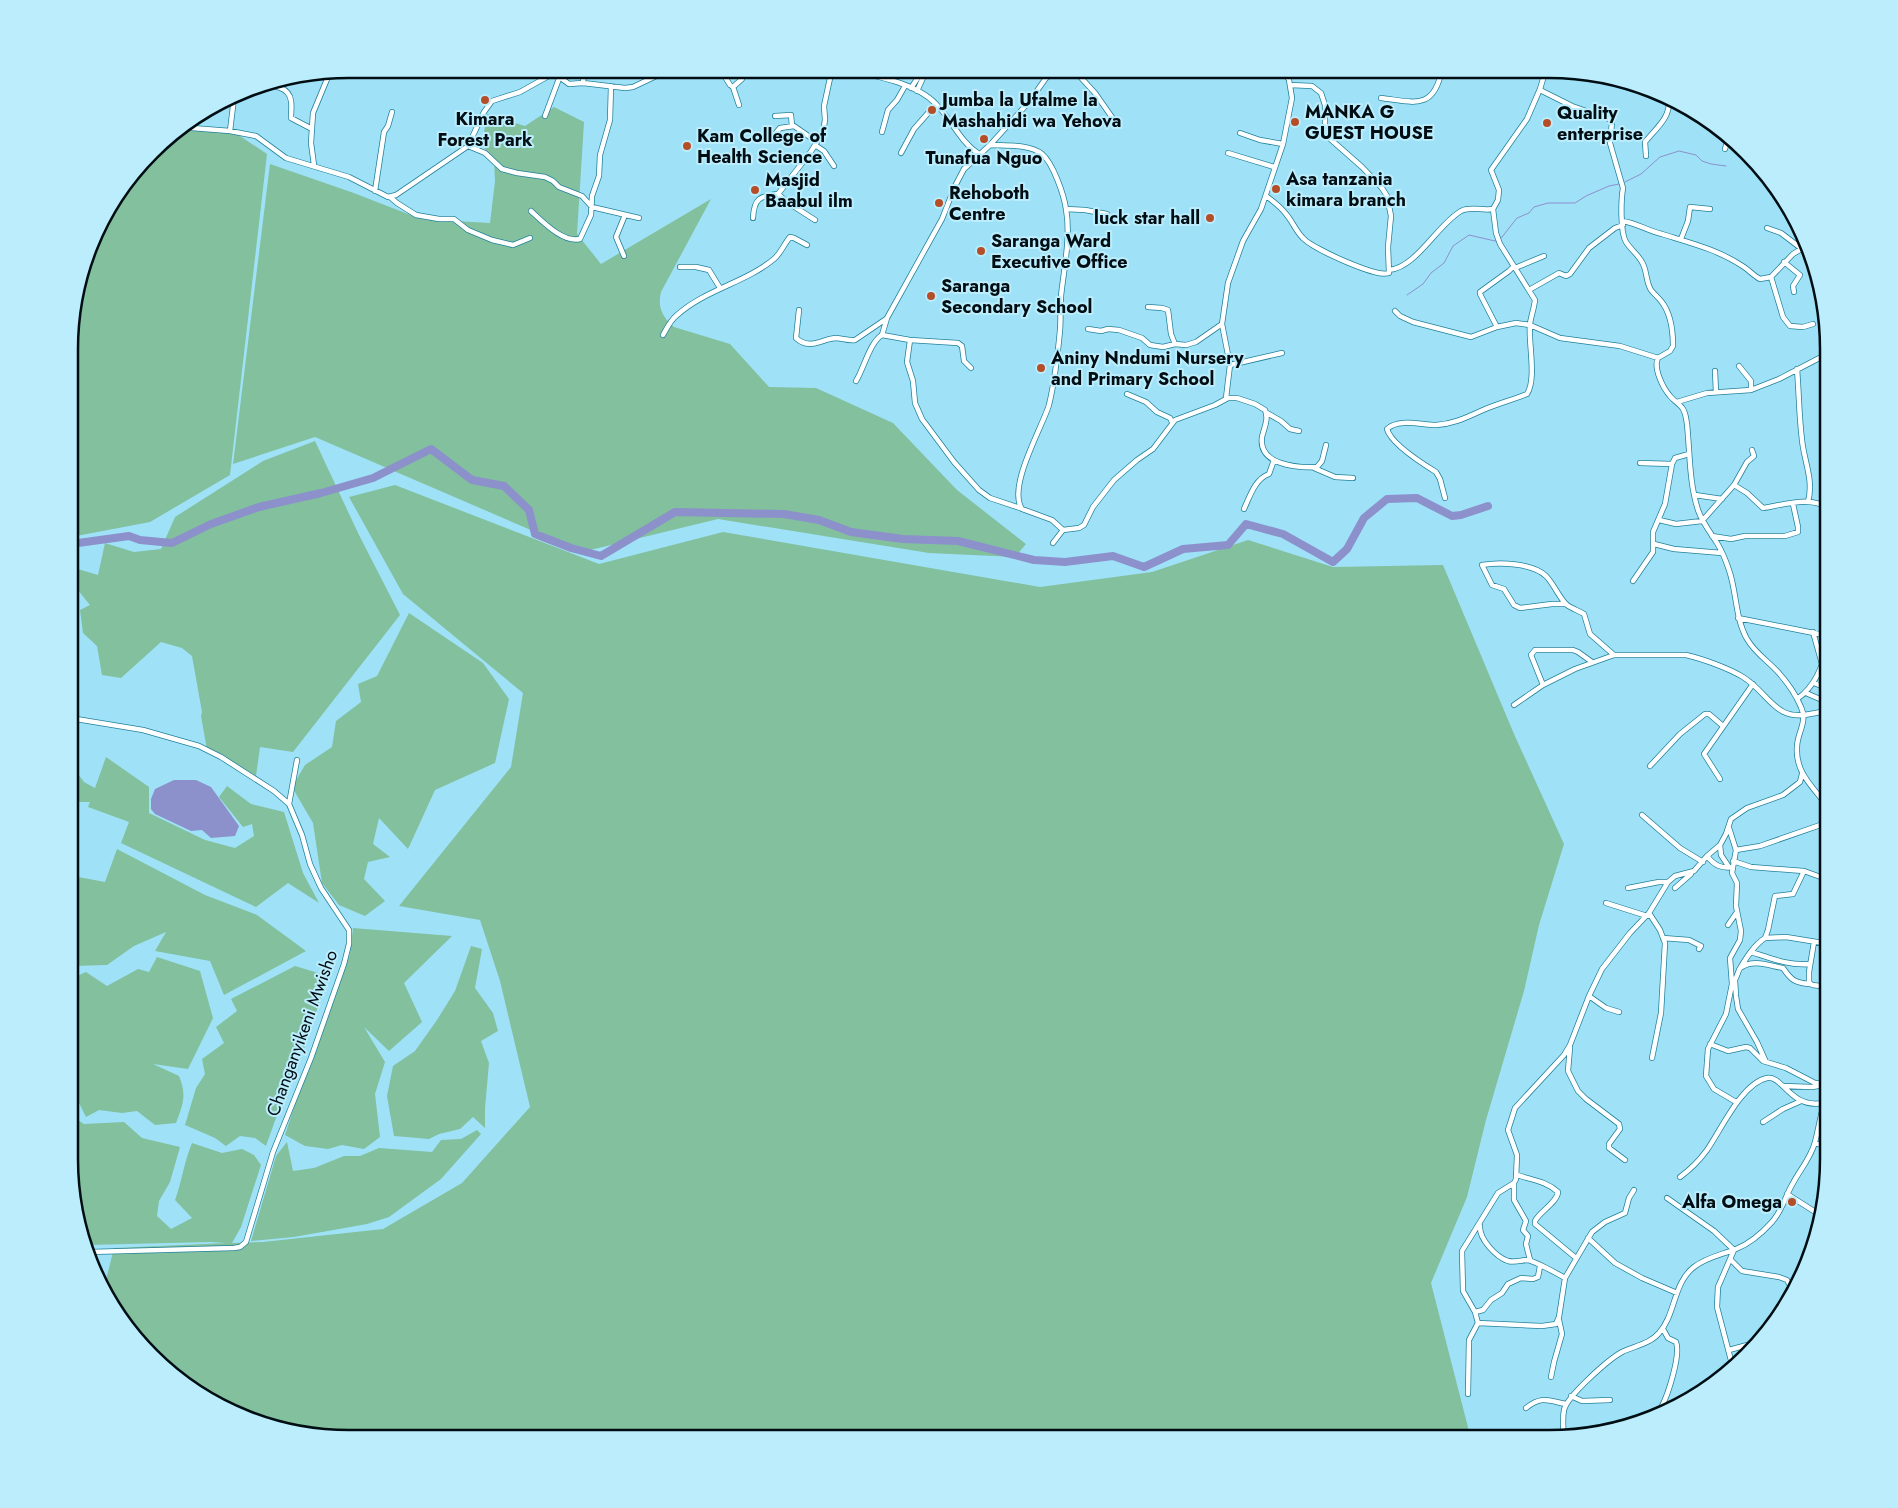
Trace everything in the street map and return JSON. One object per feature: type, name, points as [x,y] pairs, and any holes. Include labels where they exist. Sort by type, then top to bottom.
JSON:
[{"type":"street","points":[[314,165],[312,129],[315,105],[327,78]]},
{"type":"street","points":[[191,128],[230,131],[256,136],[286,158],[349,177],[375,191],[390,196],[396,195],[468,146],[484,112],[492,101],[520,92],[541,78]]},
{"type":"street","points":[[545,116],[559,78]]},
{"type":"street","points":[[562,78],[569,84],[583,83],[625,88],[633,87],[652,78]]},
{"type":"street","points":[[583,78],[583,83]]},
{"type":"street","points":[[726,78],[733,87],[739,105]]},
{"type":"street","points":[[733,87],[742,78]]},
{"type":"street","points":[[753,218],[754,206],[759,198],[778,194],[823,132],[825,120],[824,106],[830,78]]},
{"type":"street","points":[[881,78],[912,88],[936,104],[964,140],[979,154]]},
{"type":"street","points":[[912,88],[917,78]]},
{"type":"street","points":[[917,91],[923,78]]},
{"type":"street","points":[[856,380],[863,370],[873,344],[882,335],[887,318],[942,219],[964,169],[990,145],[1029,102],[1046,78]]},
{"type":"street","points":[[1082,78],[1116,123]]},
{"type":"street","points":[[1226,398],[1230,365],[1222,324],[1229,276],[1243,242],[1261,209],[1283,144],[1292,104],[1290,85],[1287,78]]},
{"type":"street","points":[[1381,98],[1419,103],[1432,95],[1438,86],[1440,78]]},
{"type":"street","points":[[1445,498],[1436,472],[1395,442],[1388,434],[1387,429],[1398,424],[1436,425],[1455,423],[1527,394],[1530,387],[1530,325],[1535,300],[1500,244],[1496,233],[1493,209],[1498,200],[1499,190],[1491,170],[1527,119],[1543,78]]},
{"type":"street","points":[[1266,196],[1286,213],[1301,237],[1314,247],[1377,273],[1389,273],[1388,247],[1391,216],[1388,196],[1362,167],[1328,137],[1325,128],[1325,105],[1321,93],[1312,86],[1290,85]]},
{"type":"street","points":[[531,210],[554,230],[569,239],[580,239],[588,224],[592,207],[592,196],[600,171],[600,155],[610,120],[611,86]]},
{"type":"street","points":[[882,132],[888,110],[905,86]]},
{"type":"street","points":[[277,87],[285,90],[291,98],[291,118],[312,129]]},
{"type":"street","points":[[1540,89],[1552,97],[1611,120],[1610,142],[1623,188],[1622,223],[1626,242],[1639,256],[1649,285],[1667,311],[1673,346],[1658,358],[1656,364],[1663,386],[1684,411],[1691,477],[1698,510],[1702,521],[1722,553],[1734,586],[1738,618],[1747,640],[1755,651],[1779,673],[1798,698],[1803,716],[1802,729],[1796,745],[1797,759],[1802,774],[1820,797]]},
{"type":"street","points":[[230,131],[233,103]]},
{"type":"street","points":[[901,153],[914,129],[936,104]]},
{"type":"street","points":[[1646,156],[1645,142],[1666,117],[1669,111],[1669,105]]},
{"type":"street","points":[[375,191],[384,135],[392,112]]},
{"type":"street","points":[[775,116],[791,115],[792,126]]},
{"type":"street","points":[[775,134],[780,128],[792,126],[816,143],[834,166]]},
{"type":"street","points":[[1240,133],[1283,144]]},
{"type":"street","points":[[1725,149],[1727,144]]},
{"type":"street","points":[[990,145],[1023,147],[1040,153],[1046,158],[1055,174],[1066,209],[1067,236],[1060,330],[1055,367],[1048,405],[1022,474],[1020,508]]},
{"type":"street","points":[[468,146],[486,153],[502,169],[550,179],[557,186],[582,196],[592,207],[639,218]]},
{"type":"street","points":[[1228,153],[1274,167]]},
{"type":"street","points":[[778,194],[815,220]]},
{"type":"street","points":[[390,196],[396,203],[416,215],[439,219],[454,219],[468,230],[492,240],[513,245],[530,238]]},
{"type":"street","points":[[1681,239],[1688,221],[1690,207],[1710,209]]},
{"type":"street","points":[[1066,209],[1107,214]]},
{"type":"street","points":[[1389,270],[1398,269],[1407,263],[1444,225],[1461,211],[1468,209],[1493,209]]},
{"type":"street","points":[[624,256],[616,238],[625,215]]},
{"type":"street","points":[[1529,290],[1559,273],[1568,276],[1589,248],[1622,223],[1633,222],[1661,234],[1681,239],[1730,259],[1760,279],[1771,277],[1784,262],[1802,249]]},
{"type":"street","points":[[1767,228],[1781,233],[1801,248]]},
{"type":"street","points":[[663,335],[670,322],[682,311],[774,259],[790,237],[806,245]]},
{"type":"street","points":[[1497,327],[1480,292],[1514,267],[1544,256]]},
{"type":"street","points":[[1784,262],[1800,276],[1794,286],[1794,292]]},
{"type":"street","points":[[680,267],[696,267],[709,270],[720,288]]},
{"type":"street","points":[[1771,277],[1783,317],[1790,326],[1803,327],[1813,324]]},
{"type":"street","points":[[1148,307],[1168,310],[1171,334],[1175,344]]},
{"type":"street","points":[[798,310],[796,338],[811,344],[836,338],[852,341],[887,318]]},
{"type":"street","points":[[1395,311],[1400,316],[1413,322],[1471,337],[1497,327],[1516,323],[1530,325],[1560,338],[1620,346],[1658,358]]},
{"type":"street","points":[[1088,329],[1101,331],[1108,329],[1119,330],[1142,338],[1153,346],[1186,345],[1196,342],[1222,324]]},
{"type":"street","points":[[882,335],[910,340],[960,343],[964,361],[971,368]]},
{"type":"street","points":[[910,340],[907,362],[913,381],[915,403],[922,419],[954,462],[979,490],[990,498],[1052,520],[1063,530]]},
{"type":"street","points":[[1230,365],[1282,353]]},
{"type":"street","points":[[1677,402],[1716,392],[1751,390],[1779,379],[1820,357]]},
{"type":"street","points":[[1739,366],[1751,381],[1751,390]]},
{"type":"street","points":[[1796,369],[1803,454],[1811,481],[1808,502]]},
{"type":"street","points":[[1715,371],[1716,392]]},
{"type":"street","points":[[1127,394],[1149,404],[1157,412],[1170,418],[1172,422]]},
{"type":"street","points":[[1053,543],[1063,530],[1079,528],[1084,525],[1093,507],[1114,480],[1137,460],[1154,450],[1172,422],[1215,405],[1226,398],[1237,398],[1254,404],[1282,421],[1292,430],[1299,431]]},
{"type":"street","points":[[1267,413],[1262,446],[1265,452],[1274,460],[1288,465],[1316,467],[1320,463],[1326,444]]},
{"type":"street","points":[[1659,520],[1676,524],[1702,521],[1734,485],[1747,462],[1754,456],[1752,450]]},
{"type":"street","points":[[1633,581],[1653,552],[1653,532],[1667,495],[1672,464],[1675,458],[1689,454]]},
{"type":"street","points":[[1244,509],[1260,478],[1269,474],[1274,460]]},
{"type":"street","points":[[1640,463],[1672,464]]},
{"type":"street","points":[[1310,467],[1335,477],[1352,478]]},
{"type":"street","points":[[1734,485],[1747,493],[1763,508],[1808,502],[1820,505]]},
{"type":"street","points":[[1695,495],[1722,499]]},
{"type":"street","points":[[1712,536],[1731,539],[1745,536],[1785,536],[1794,534],[1798,532],[1798,527],[1792,504]]},
{"type":"street","points":[[1654,544],[1674,549],[1722,553]]},
{"type":"street","points":[[1566,604],[1520,608],[1514,605],[1504,590],[1492,585],[1482,565],[1503,562],[1544,574],[1554,585],[1566,604],[1584,614],[1590,634],[1614,654]]},
{"type":"street","points":[[1738,618],[1820,634]]},
{"type":"street","points":[[1813,632],[1820,658]]},
{"type":"street","points":[[1543,685],[1531,655],[1535,650],[1573,650],[1592,662]]},
{"type":"street","points":[[1514,705],[1543,685],[1614,654],[1686,655],[1743,677],[1753,684],[1780,711],[1794,716],[1803,716],[1820,711]]},
{"type":"street","points":[[1798,698],[1806,693],[1814,683],[1820,670]]},
{"type":"street","points":[[1814,683],[1820,685]]},
{"type":"street","points":[[1720,780],[1704,754],[1753,684]]},
{"type":"street","points":[[1806,693],[1820,699]]},
{"type":"street","points":[[1650,766],[1680,734],[1705,714],[1710,714],[1723,726]]},
{"type":"street","points":[[78,719],[143,730],[199,746],[258,779],[289,804],[297,760]]},
{"type":"street","points":[[1675,888],[1703,862],[1706,856],[1720,845],[1731,819],[1738,813],[1784,796],[1800,782],[1802,774]]},
{"type":"street","name":"Changanyikeni Mwisho","points":[[94,1252],[234,1248],[240,1247],[246,1242],[273,1152],[311,1058],[344,964],[349,944],[349,930],[321,888],[289,804]]},
{"type":"street","points":[[1642,815],[1680,848],[1703,862]]},
{"type":"street","points":[[1736,850],[1760,846],[1820,825]]},
{"type":"street","points":[[1728,827],[1736,850],[1732,873],[1737,882],[1737,912],[1741,925],[1741,936],[1730,958],[1736,996],[1738,1008],[1757,1042],[1766,1063]]},
{"type":"street","points":[[1720,845],[1722,855],[1732,865]]},
{"type":"street","points":[[1706,856],[1716,866],[1751,866],[1804,871],[1820,877]]},
{"type":"street","points":[[1530,1260],[1526,1244],[1528,1236],[1522,1229],[1526,1221],[1514,1200],[1517,1155],[1508,1130],[1515,1108],[1520,1100],[1558,1063],[1570,1046],[1589,996],[1606,963],[1630,933],[1648,915],[1668,882],[1675,876],[1694,871]]},
{"type":"street","points":[[1765,938],[1773,898],[1777,894],[1793,894],[1804,871]]},
{"type":"street","points":[[1628,888],[1668,882]]},
{"type":"street","points":[[1606,903],[1648,915],[1664,938],[1665,952],[1660,1013],[1652,1058]]},
{"type":"street","points":[[1728,925],[1737,912]]},
{"type":"street","points":[[1736,1102],[1721,1095],[1709,1084],[1706,1076],[1710,1044],[1726,1014],[1740,968],[1759,942],[1765,938],[1780,937],[1820,943]]},
{"type":"street","points":[[1664,938],[1689,940],[1701,946],[1699,949]]},
{"type":"street","points":[[1810,984],[1808,978],[1814,942]]},
{"type":"street","points":[[1751,952],[1794,965],[1810,964]]},
{"type":"street","points":[[1740,968],[1754,964],[1774,966],[1783,968],[1792,980],[1820,985]]},
{"type":"street","points":[[1589,996],[1606,1008],[1619,1012]]},
{"type":"street","points":[[1710,1044],[1728,1051],[1746,1047],[1750,1048],[1766,1063],[1786,1068],[1815,1083],[1820,1083]]},
{"type":"street","points":[[1570,1046],[1568,1071],[1578,1090],[1586,1099],[1619,1124],[1620,1129],[1609,1144],[1609,1148],[1625,1160]]},
{"type":"street","points":[[1680,1177],[1690,1170],[1707,1150],[1736,1102],[1752,1086],[1767,1078],[1775,1079],[1801,1101],[1820,1103]]},
{"type":"street","points":[[1783,1086],[1820,1085]]},
{"type":"street","points":[[1762,1122],[1801,1101]]},
{"type":"street","points":[[1563,1430],[1564,1410],[1571,1396],[1610,1360],[1651,1340],[1663,1329],[1681,1282],[1687,1272],[1713,1256],[1734,1250],[1761,1233],[1772,1222],[1815,1143],[1820,1117]]},
{"type":"street","points":[[1815,1143],[1820,1145]]},
{"type":"street","points":[[1517,1174],[1531,1180],[1539,1180],[1558,1192],[1558,1197],[1539,1214],[1535,1224],[1576,1258]]},
{"type":"street","points":[[1468,1394],[1469,1340],[1478,1323],[1476,1312],[1463,1291],[1462,1251],[1498,1193],[1514,1183]]},
{"type":"street","points":[[1551,1377],[1562,1334],[1559,1319],[1564,1278],[1592,1232],[1605,1222],[1625,1213],[1629,1198],[1634,1190]]},
{"type":"street","points":[[1787,1194],[1815,1212]]},
{"type":"street","points":[[1666,1198],[1714,1231],[1734,1250]]},
{"type":"street","points":[[1481,1223],[1480,1234],[1484,1242],[1503,1258],[1515,1262],[1530,1260],[1564,1278]]},
{"type":"street","points":[[1588,1238],[1615,1263],[1642,1278],[1677,1293]]},
{"type":"street","points":[[1731,1360],[1716,1307],[1718,1287],[1734,1250]]},
{"type":"street","points":[[1730,1259],[1742,1271],[1780,1277],[1787,1280],[1790,1285]]},
{"type":"street","points":[[1476,1312],[1483,1310],[1491,1300],[1502,1293],[1508,1284],[1518,1279],[1538,1277],[1540,1266]]},
{"type":"street","points":[[1478,1323],[1542,1326],[1556,1324],[1559,1319]]},
{"type":"street","points":[[1660,1407],[1666,1397],[1677,1351],[1676,1342],[1668,1338],[1663,1329]]},
{"type":"street","points":[[1729,1350],[1746,1345]]},
{"type":"street","points":[[1571,1396],[1582,1400],[1610,1400]]},
{"type":"street","points":[[1526,1408],[1546,1398],[1566,1404]]},
{"type":"green space","points":[[554,107],[584,122],[577,234],[601,264],[711,199],[661,292],[660,307],[667,320],[674,327],[730,344],[769,387],[816,388],[893,423],[957,490],[1026,544],[1015,557],[929,553],[718,519],[582,552],[315,437],[233,464],[270,164],[421,219],[490,223],[495,181],[494,160],[482,145],[487,114],[525,126]]},
{"type":"green space","points":[[187,130],[234,132],[267,154],[230,475],[150,522],[78,536],[78,330],[83,295],[92,261],[105,228],[133,183],[157,157]]},
{"type":"green space","points":[[315,441],[358,533],[400,615],[293,752],[260,747],[256,776],[207,750],[192,656],[182,648],[161,642],[121,678],[102,675],[97,646],[83,633],[80,610],[90,605],[78,589],[78,569],[98,575],[105,543],[134,552],[161,549],[175,517],[263,461]]},
{"type":"green space","points":[[395,485],[599,564],[723,532],[1040,587],[1152,572],[1248,540],[1333,567],[1443,565],[1514,734],[1564,844],[1539,925],[1524,991],[1486,1120],[1467,1197],[1431,1283],[1469,1430],[330,1430],[295,1425],[261,1416],[228,1403],[183,1375],[133,1325],[106,1281],[114,1248],[226,1243],[91,1245],[83,1213],[78,1178],[78,1120],[84,1124],[124,1122],[142,1138],[180,1147],[170,1182],[159,1201],[157,1216],[171,1229],[192,1218],[175,1200],[192,1143],[222,1153],[242,1149],[254,1155],[261,1165],[241,1227],[232,1243],[263,1242],[383,1229],[462,1183],[530,1107],[500,981],[480,920],[399,906],[511,767],[523,693],[403,594],[349,497]]},
{"type":"green space","points":[[409,613],[483,663],[509,699],[495,763],[435,790],[408,849],[379,818],[373,844],[390,857],[368,862],[364,879],[385,901],[365,916],[339,905],[322,883],[313,823],[292,787],[305,765],[332,747],[336,721],[361,702],[358,684],[377,676]]},
{"type":"green space","points":[[106,757],[149,787],[149,813],[205,840],[235,848],[254,836],[252,824],[243,827],[219,797],[227,786],[251,804],[284,812],[303,873],[319,903],[288,883],[256,907],[121,843],[129,822],[88,807],[90,802],[78,802],[78,774],[84,782],[95,788]]},
{"type":"green space","points":[[117,849],[205,895],[257,915],[306,951],[224,995],[210,961],[155,951],[166,932],[134,946],[107,965],[78,966],[78,877],[105,882]]},
{"type":"green space","points":[[353,928],[452,936],[404,983],[422,1022],[389,1051],[364,1027],[385,1062],[375,1094],[380,1137],[364,1149],[342,1145],[328,1149],[305,1146],[285,1135],[323,1018],[350,954]]},
{"type":"green space","points":[[471,946],[482,949],[475,988],[493,1013],[498,1031],[481,1041],[489,1063],[485,1128],[473,1117],[460,1129],[439,1134],[429,1139],[394,1136],[387,1096],[393,1066],[415,1051],[437,1020],[455,991]]},
{"type":"green space","points":[[157,957],[200,971],[213,1018],[188,1069],[153,1064],[179,1076],[183,1089],[183,1100],[176,1123],[155,1125],[137,1111],[122,1113],[99,1110],[86,1117],[78,1103],[78,976],[86,972],[107,986],[138,969],[149,972]]},
{"type":"green space","points":[[295,966],[328,976],[296,1073],[283,1098],[266,1146],[255,1138],[240,1136],[226,1146],[215,1138],[185,1125],[196,1088],[205,1074],[202,1059],[224,1043],[216,1027],[237,1011],[231,999]]},
{"type":"green space","points":[[477,1130],[481,1134],[441,1179],[389,1217],[367,1224],[294,1237],[251,1241],[276,1156],[287,1142],[293,1171],[314,1168],[344,1156],[360,1156],[379,1148],[432,1152],[441,1140],[461,1139]]},
{"type":"water","points":[[174,780],[196,780],[211,787],[239,826],[235,836],[211,838],[202,830],[191,831],[155,814],[151,809],[151,799],[155,789]]},
{"type":"waterway","points":[[1625,182],[1641,174],[1660,157],[1679,151],[1696,155],[1702,161],[1711,164],[1726,166]]},
{"type":"waterway","points":[[1407,295],[1423,284],[1431,273],[1444,263],[1453,246],[1469,235],[1495,241],[1502,237],[1517,218],[1529,213],[1534,207],[1548,203],[1575,203],[1609,186],[1619,184]]},
{"type":"waterway","points":[[78,543],[129,536],[140,540],[172,543],[211,524],[259,507],[321,493],[373,478],[431,449],[472,480],[504,486],[529,510],[535,534],[571,548],[601,556],[675,512],[784,514],[819,520],[851,532],[903,539],[958,541],[1034,560],[1065,562],[1113,556],[1144,567],[1183,549],[1228,545],[1246,524],[1283,534],[1333,562],[1347,549],[1364,518],[1387,499],[1417,498],[1452,516],[1488,506]]},
{"type":"place","name":"Kimara Forest Park","points":[[485,100]]},
{"type":"place","name":"Jumba la Ufalme la Mashahidi wa Yehova","points":[[932,110]]},
{"type":"place","name":"MANKA G GUEST HOUSE","points":[[1295,122]]},
{"type":"place","name":"Quality enterprise","points":[[1547,123]]},
{"type":"place","name":"Tunafua Nguo","points":[[984,139]]},
{"type":"place","name":"Kam College of Health Science","points":[[687,146]]},
{"type":"place","name":"Asa tanzania kimara branch","points":[[1276,189]]},
{"type":"place","name":"Masjid Baabul ilm","points":[[755,190]]},
{"type":"place","name":"Rehoboth Centre","points":[[939,203]]},
{"type":"place","name":"luck star hall","points":[[1210,218]]},
{"type":"place","name":"Saranga Ward Executive Office","points":[[981,251]]},
{"type":"place","name":"Saranga Secondary School","points":[[931,296]]},
{"type":"place","name":"Aniny Nndumi Nursery and Primary School","points":[[1041,368]]},
{"type":"place","name":"Alfa Omega","points":[[1792,1202]]}]
